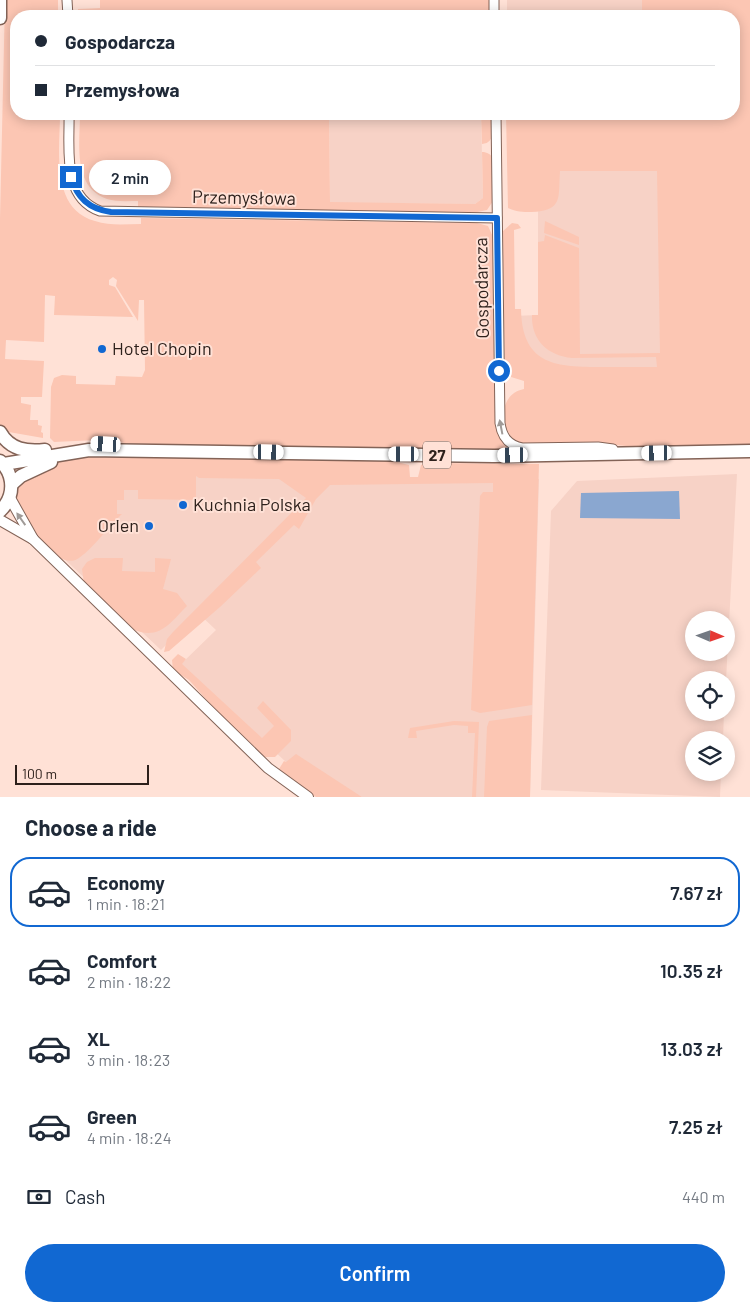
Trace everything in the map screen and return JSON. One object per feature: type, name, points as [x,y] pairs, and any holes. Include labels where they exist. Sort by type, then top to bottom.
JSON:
[{"type":"main road","points":[[0,0],[0,18]]},
{"type":"main road","name":"27","points":[[0,432],[8,443],[23,451],[49,450],[85,443],[141,450]]},
{"type":"main road","name":"27","points":[[2,463],[89,450],[494,456],[750,452]]},
{"type":"main road","name":"27","points":[[12,484],[36,468],[69,453]]},
{"type":"main road","points":[[0,512],[10,498],[12,484],[2,463]]},
{"type":"street","name":"Przemysłowa","points":[[69,120],[70,167],[73,186],[84,202],[100,211],[497,218]]},
{"type":"street","name":"Gospodarcza","points":[[496,120],[500,423],[502,435],[512,445],[522,448],[598,447],[643,453]]},
{"type":"street","points":[[10,498],[33,539]]},
{"type":"street","points":[[0,520],[33,539],[268,768],[308,797]]},
{"type":"shaded area","points":[[5,0],[58,0],[58,10],[10,10],[10,120],[60,120],[59,160],[64,191],[71,204],[81,214],[106,224],[141,224],[141,218],[477,223],[488,226],[493,237],[496,429],[501,440],[509,450],[154,446],[97,440],[54,442],[50,438],[51,387],[54,378],[62,375],[76,376],[76,384],[115,385],[116,376],[142,377],[145,370],[144,300],[139,300],[138,321],[116,286],[117,280],[113,277],[109,280],[109,285],[115,287],[133,317],[54,315],[55,296],[45,295],[44,342],[6,340],[5,359],[44,361],[42,397],[21,397],[21,403],[31,405],[30,420],[38,420],[38,425],[42,426],[43,438],[3,431],[0,426],[0,219]]},
{"type":"shaded area","points":[[100,0],[490,0],[491,10],[78,10],[100,8]]},
{"type":"shaded area","points":[[507,0],[750,0],[750,371],[568,372],[530,355],[512,316],[539,315],[538,211],[511,120],[740,120],[740,10],[507,10]]},
{"type":"shaded area","points":[[642,0],[750,0],[750,446],[646,448],[606,444],[518,443],[507,430],[504,422],[505,405],[515,392],[524,389],[524,381],[511,377],[505,367],[502,232],[512,223],[518,224],[521,228],[514,230],[515,309],[521,309],[527,341],[534,351],[554,363],[567,366],[657,367],[656,357],[572,358],[555,354],[538,339],[532,324],[532,315],[538,315],[538,242],[544,241],[545,235],[579,248],[580,354],[660,353],[657,171],[560,171],[559,195],[557,201],[549,209],[520,212],[508,208],[506,120],[740,120],[740,10],[642,10]]},
{"type":"shaded area","points":[[80,120],[329,120],[330,202],[475,204],[483,198],[482,152],[486,152],[493,159],[493,201],[487,210],[473,213],[138,209],[138,201],[107,199],[96,193],[88,185],[80,163]]},
{"type":"shaded area","points":[[329,120],[481,120],[483,198],[475,204],[330,203]]},
{"type":"shaded area","points":[[481,120],[492,120],[492,137],[487,143],[482,144]]},
{"type":"shaded area","points":[[545,221],[579,237],[579,245],[544,233]]},
{"type":"shaded area","points":[[85,455],[393,461],[409,465],[410,477],[418,477],[421,465],[428,463],[539,464],[532,705],[480,713],[471,710],[480,496],[483,492],[493,492],[493,483],[330,485],[316,499],[299,529],[294,525],[256,562],[261,568],[220,607],[169,651],[164,652],[167,639],[173,632],[306,498],[279,479],[199,478],[196,476],[196,500],[138,499],[138,490],[124,490],[124,500],[117,500],[117,514],[122,514],[85,553],[79,558],[70,561],[60,558],[41,542],[14,501],[18,484],[53,464]]},
{"type":"shaded area","points":[[57,466],[391,479],[539,479],[530,797],[362,797],[286,762],[181,664],[216,630],[198,613],[161,650],[39,535]]},
{"type":"shaded area","points":[[737,474],[730,611],[685,611],[685,661],[727,661],[726,671],[685,671],[685,721],[724,721],[723,731],[685,731],[685,781],[721,781],[720,797],[541,790],[551,511],[577,481]]},
{"type":"shaded area","points":[[95,558],[123,558],[122,571],[155,572],[155,558],[171,559],[163,589],[177,593],[187,606],[169,624],[157,632],[149,633],[132,629],[84,583],[82,569],[87,562]]},
{"type":"shaded area","points":[[178,654],[186,659],[182,664],[262,738],[274,726],[257,708],[263,701],[291,730],[291,741],[275,757],[264,757],[229,725],[189,680],[173,670],[172,660]]},
{"type":"shaded area","points":[[532,715],[530,797],[484,797],[487,727],[489,721]]},
{"type":"shaded area","points":[[454,721],[479,722],[476,797],[472,797],[475,733],[468,733],[468,726],[454,725],[416,731],[417,738],[408,738],[410,728]]},
{"type":"shaded area","points":[[296,754],[362,797],[316,797],[279,769],[284,761],[286,762]]},
{"type":"water","points":[[679,491],[680,519],[580,518],[581,493]]},
{"type":"place","name":"Hotel Chopin","points":[[102,349]]},
{"type":"place","name":"Kuchnia Polska","points":[[183,505]]},
{"type":"place","name":"Orlen","points":[[149,526]]},
{"type":"route","points":[[71,177],[73,186],[84,202],[100,211],[497,218],[499,371]]}]
